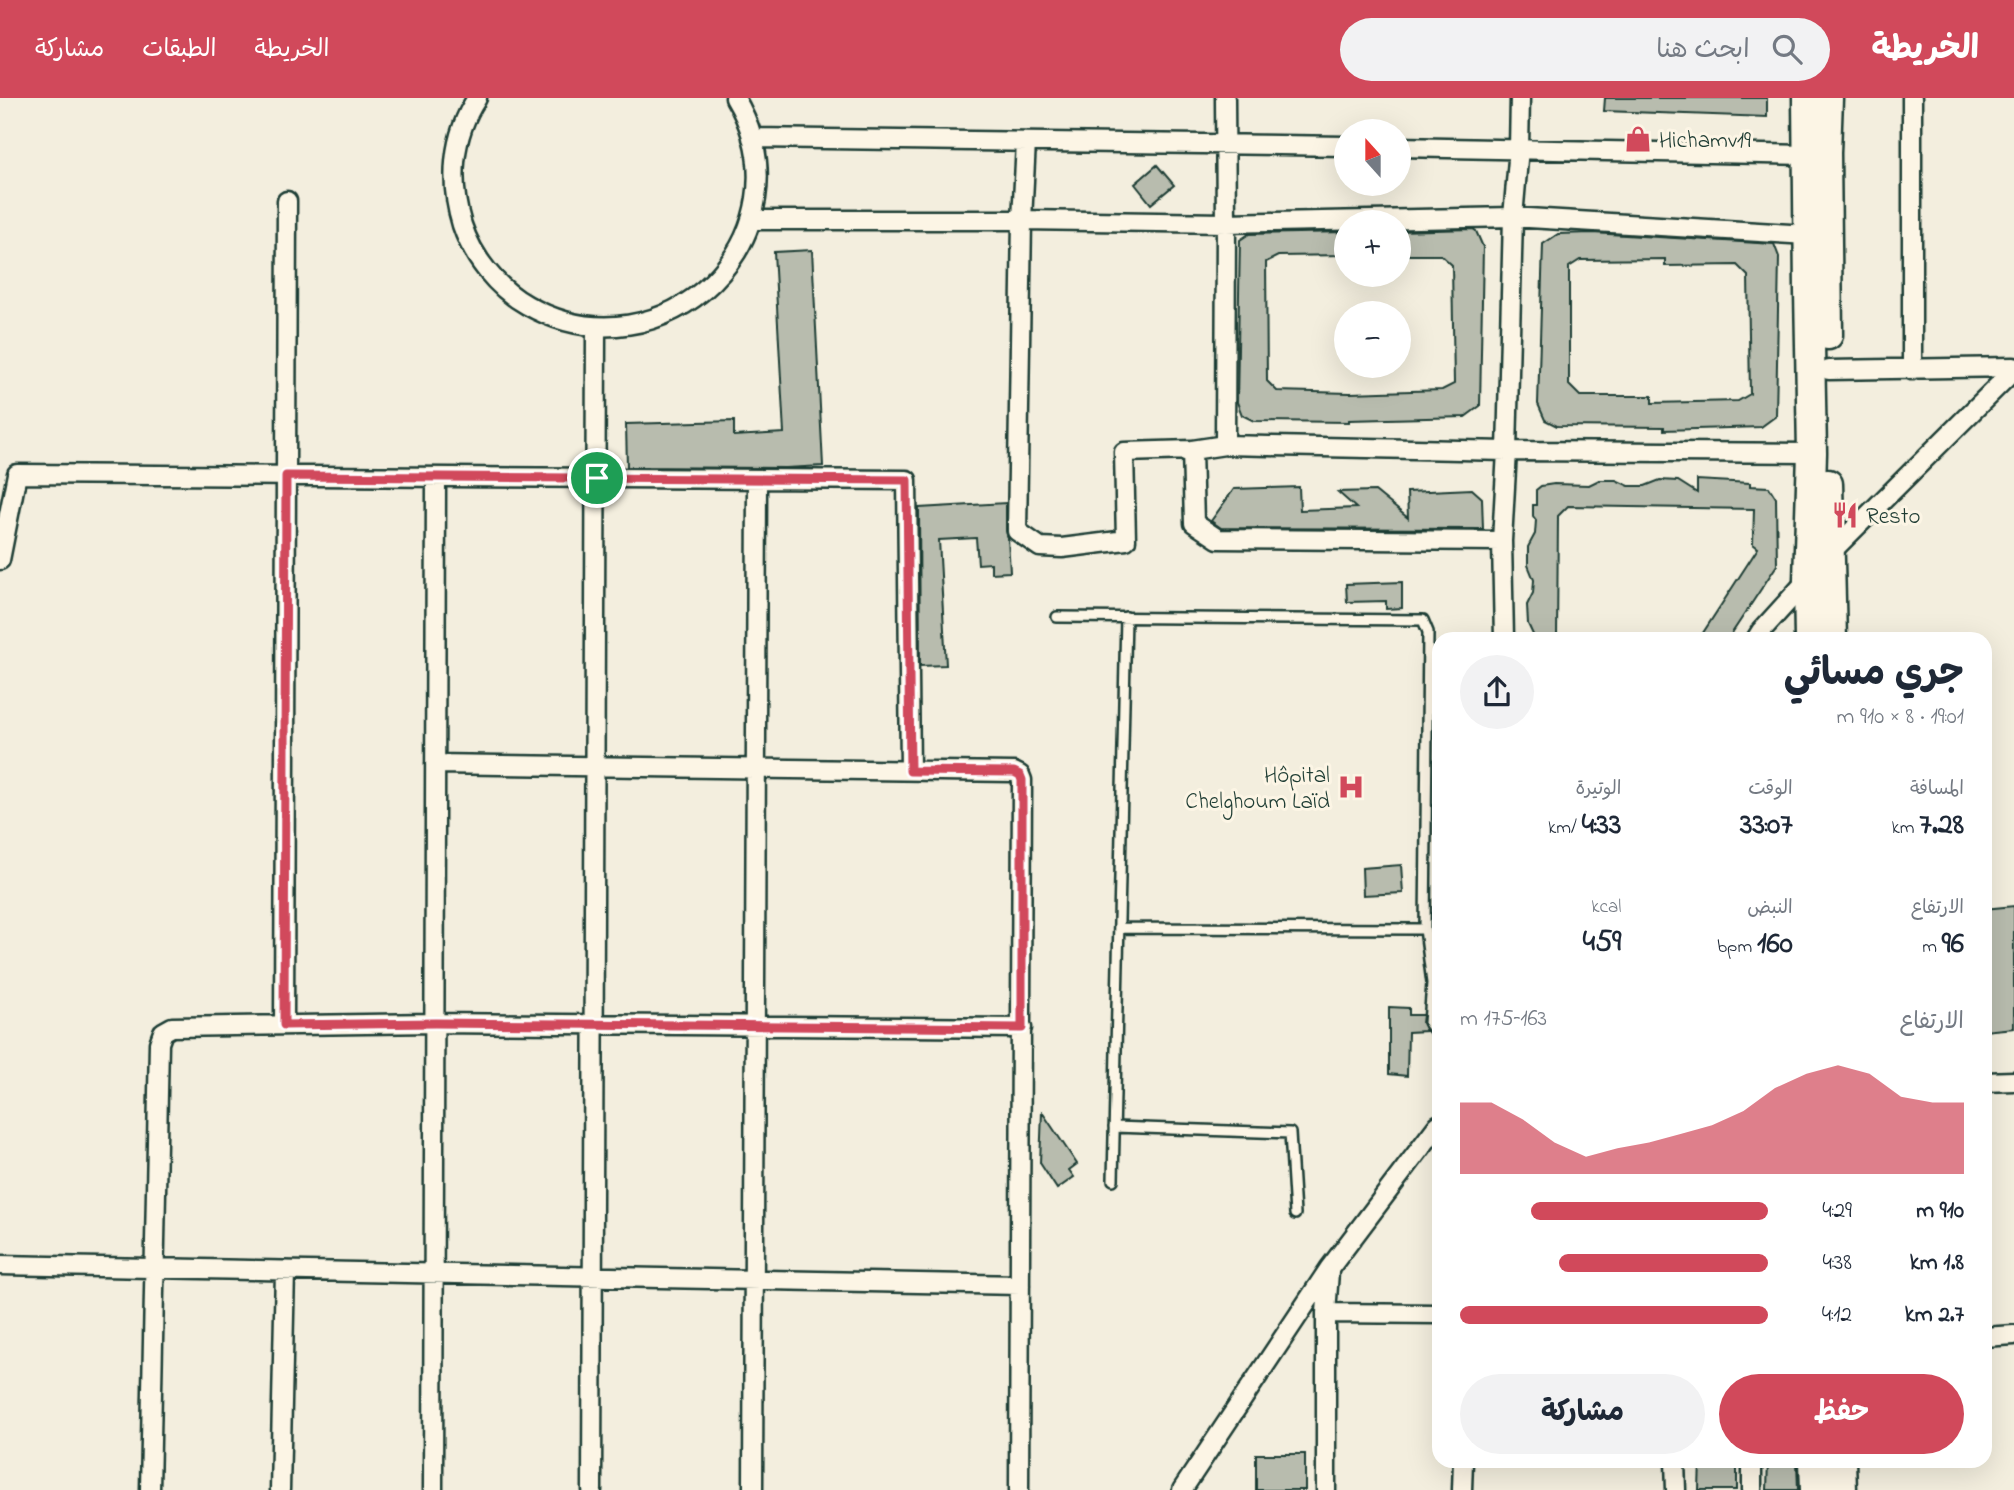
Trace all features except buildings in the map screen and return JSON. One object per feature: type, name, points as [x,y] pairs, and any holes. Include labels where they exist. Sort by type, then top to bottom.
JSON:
[{"type":"main road","points":[[1807,98],[1817,154],[1818,231],[1809,632]]},
{"type":"main road","points":[[1817,154],[1828,98]]},
{"type":"main road","points":[[1818,231],[1829,370],[1828,480],[1832,632]]},
{"type":"main road","points":[[1814,1468],[1815,1490]]},
{"type":"main road","points":[[1841,1468],[1842,1490]]},
{"type":"street","points":[[477,98],[458,139],[455,157],[454,192],[466,236],[479,260],[497,282],[518,300],[542,314],[568,323],[596,327],[629,326],[662,317],[691,301],[717,278],[737,251],[751,220],[757,180],[752,138],[743,111],[735,98]]},
{"type":"street","points":[[1225,98],[1225,445]]},
{"type":"street","points":[[1504,632],[1502,541],[1513,217],[1520,98]]},
{"type":"street","points":[[1912,98],[1912,370]]},
{"type":"street","points":[[752,138],[1334,146]]},
{"type":"street","points":[[1026,142],[1022,220],[1017,531],[1040,547],[1062,548],[1126,540],[1124,452],[1192,450],[1225,445],[1507,451],[1812,453]]},
{"type":"street","points":[[1411,147],[1817,154]]},
{"type":"street","points":[[284,1025],[287,201]]},
{"type":"street","points":[[751,220],[1226,223],[1513,217],[1818,231]]},
{"type":"street","points":[[592,1490],[596,327]]},
{"type":"street","points":[[1829,370],[2014,368]]},
{"type":"street","points":[[1762,632],[1830,553],[2014,368]]},
{"type":"street","points":[[1192,450],[1194,523],[1218,539],[1502,541]]},
{"type":"street","points":[[0,560],[17,474],[907,480],[910,771]]},
{"type":"street","points":[[433,1490],[436,477]]},
{"type":"street","points":[[753,1490],[757,479]]},
{"type":"street","points":[[435,764],[1014,772],[1020,775],[1022,1028],[1019,1490]]},
{"type":"street","points":[[150,1490],[159,1042],[163,1032],[172,1027],[435,1023],[1022,1028]]},
{"type":"street","points":[[1992,1082],[2014,1081]]},
{"type":"street","points":[[1182,1490],[1329,1269],[1432,1133]]},
{"type":"street","points":[[0,1265],[1020,1285]]},
{"type":"street","points":[[1326,1490],[1326,1313],[1329,1269]]},
{"type":"street","points":[[280,1490],[285,1271]]},
{"type":"street","points":[[1326,1313],[1432,1314]]},
{"type":"street","points":[[1992,1336],[2014,1335]]},
{"type":"street","points":[[1462,1490],[1463,1468]]},
{"type":"street","points":[[1675,1468],[1676,1490]]},
{"type":"street","points":[[1752,1468],[1752,1490]]},
{"type":"lane","points":[[1056,617],[1423,620],[1428,632],[1425,929],[1432,966]]},
{"type":"lane","points":[[1113,1180],[1126,617]]},
{"type":"lane","points":[[1119,928],[1425,929]]},
{"type":"lane","points":[[1432,1002],[1429,1023],[1432,1026]]},
{"type":"lane","points":[[1114,1127],[1290,1133],[1295,1214]]},
{"type":"place","name":"Hichamv19","points":[[1638,139]]},
{"type":"place","name":"Resto","points":[[1845,515]]},
{"type":"place","name":"Hôpital Chelghoum Laïd","points":[[1351,787]]},
{"type":"route","points":[[286,476],[597,478],[907,480],[910,771],[1014,772],[1020,775],[1022,1028],[435,1023],[284,1025],[286,476]]}]
